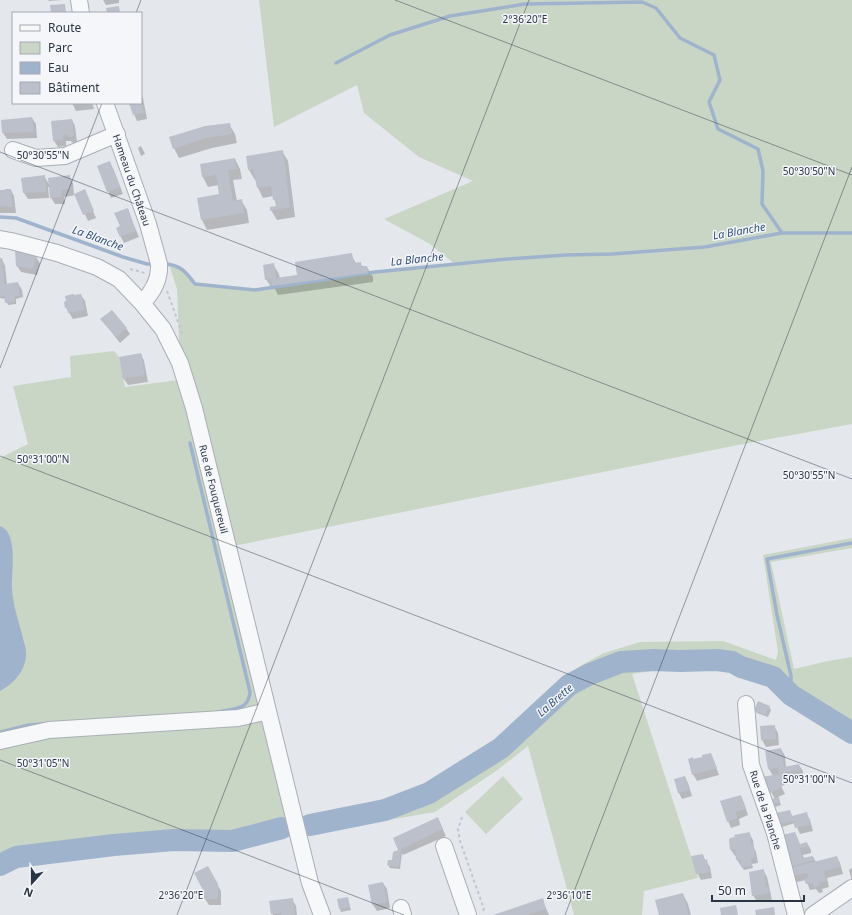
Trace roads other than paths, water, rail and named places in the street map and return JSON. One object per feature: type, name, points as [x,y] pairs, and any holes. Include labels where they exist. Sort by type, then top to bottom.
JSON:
[{"type":"street","points":[[79,0],[81,12]]},
{"type":"street","name":"Hameau du Château","points":[[106,104],[148,224],[158,263],[153,290],[142,303]]},
{"type":"street","points":[[12,150],[36,158],[65,156],[117,134]]},
{"type":"street","name":"Rue de Fouquereuil","points":[[0,239],[57,253],[97,267],[119,280],[142,303],[163,329],[180,363],[186,379],[310,883],[322,915]]},
{"type":"street","name":"Rue de la Planche","points":[[746,704],[751,765],[775,833],[796,915]]},
{"type":"street","points":[[0,741],[49,730],[238,718],[268,712]]},
{"type":"street","points":[[444,846],[468,915]]},
{"type":"street","points":[[813,915],[852,888]]},
{"type":"water","points":[[0,526],[6,530],[12,545],[13,595],[25,646],[26,658],[19,675],[15,680],[0,691]]},
{"type":"waterway","points":[[336,63],[390,35],[450,16],[525,4],[642,2],[656,8],[680,38],[714,55],[720,80],[709,102],[718,129],[758,149],[763,171],[762,204],[782,233]]},
{"type":"waterway","name":"La Blanche","points":[[0,217],[16,218],[123,257],[147,264],[155,264]]},
{"type":"waterway","name":"La Blanche","points":[[163,264],[178,267],[189,276],[195,284],[255,290],[375,272],[507,259],[612,254],[705,247],[782,233],[852,233]]},
{"type":"waterway","points":[[190,443],[250,692],[249,698],[244,705],[236,709],[222,711]]},
{"type":"waterway","points":[[791,695],[791,676],[777,615],[767,559],[852,543]]},
{"type":"waterway","name":"La Brette","points":[[310,825],[385,810],[429,793],[501,748],[569,685],[590,674],[621,662],[654,660],[717,660],[732,662],[741,667],[773,677],[791,695],[852,733]]},
{"type":"waterway","points":[[0,732],[29,725],[42,724]]},
{"type":"waterway","points":[[0,865],[16,857],[114,845],[174,840],[232,841],[282,828]]}]
